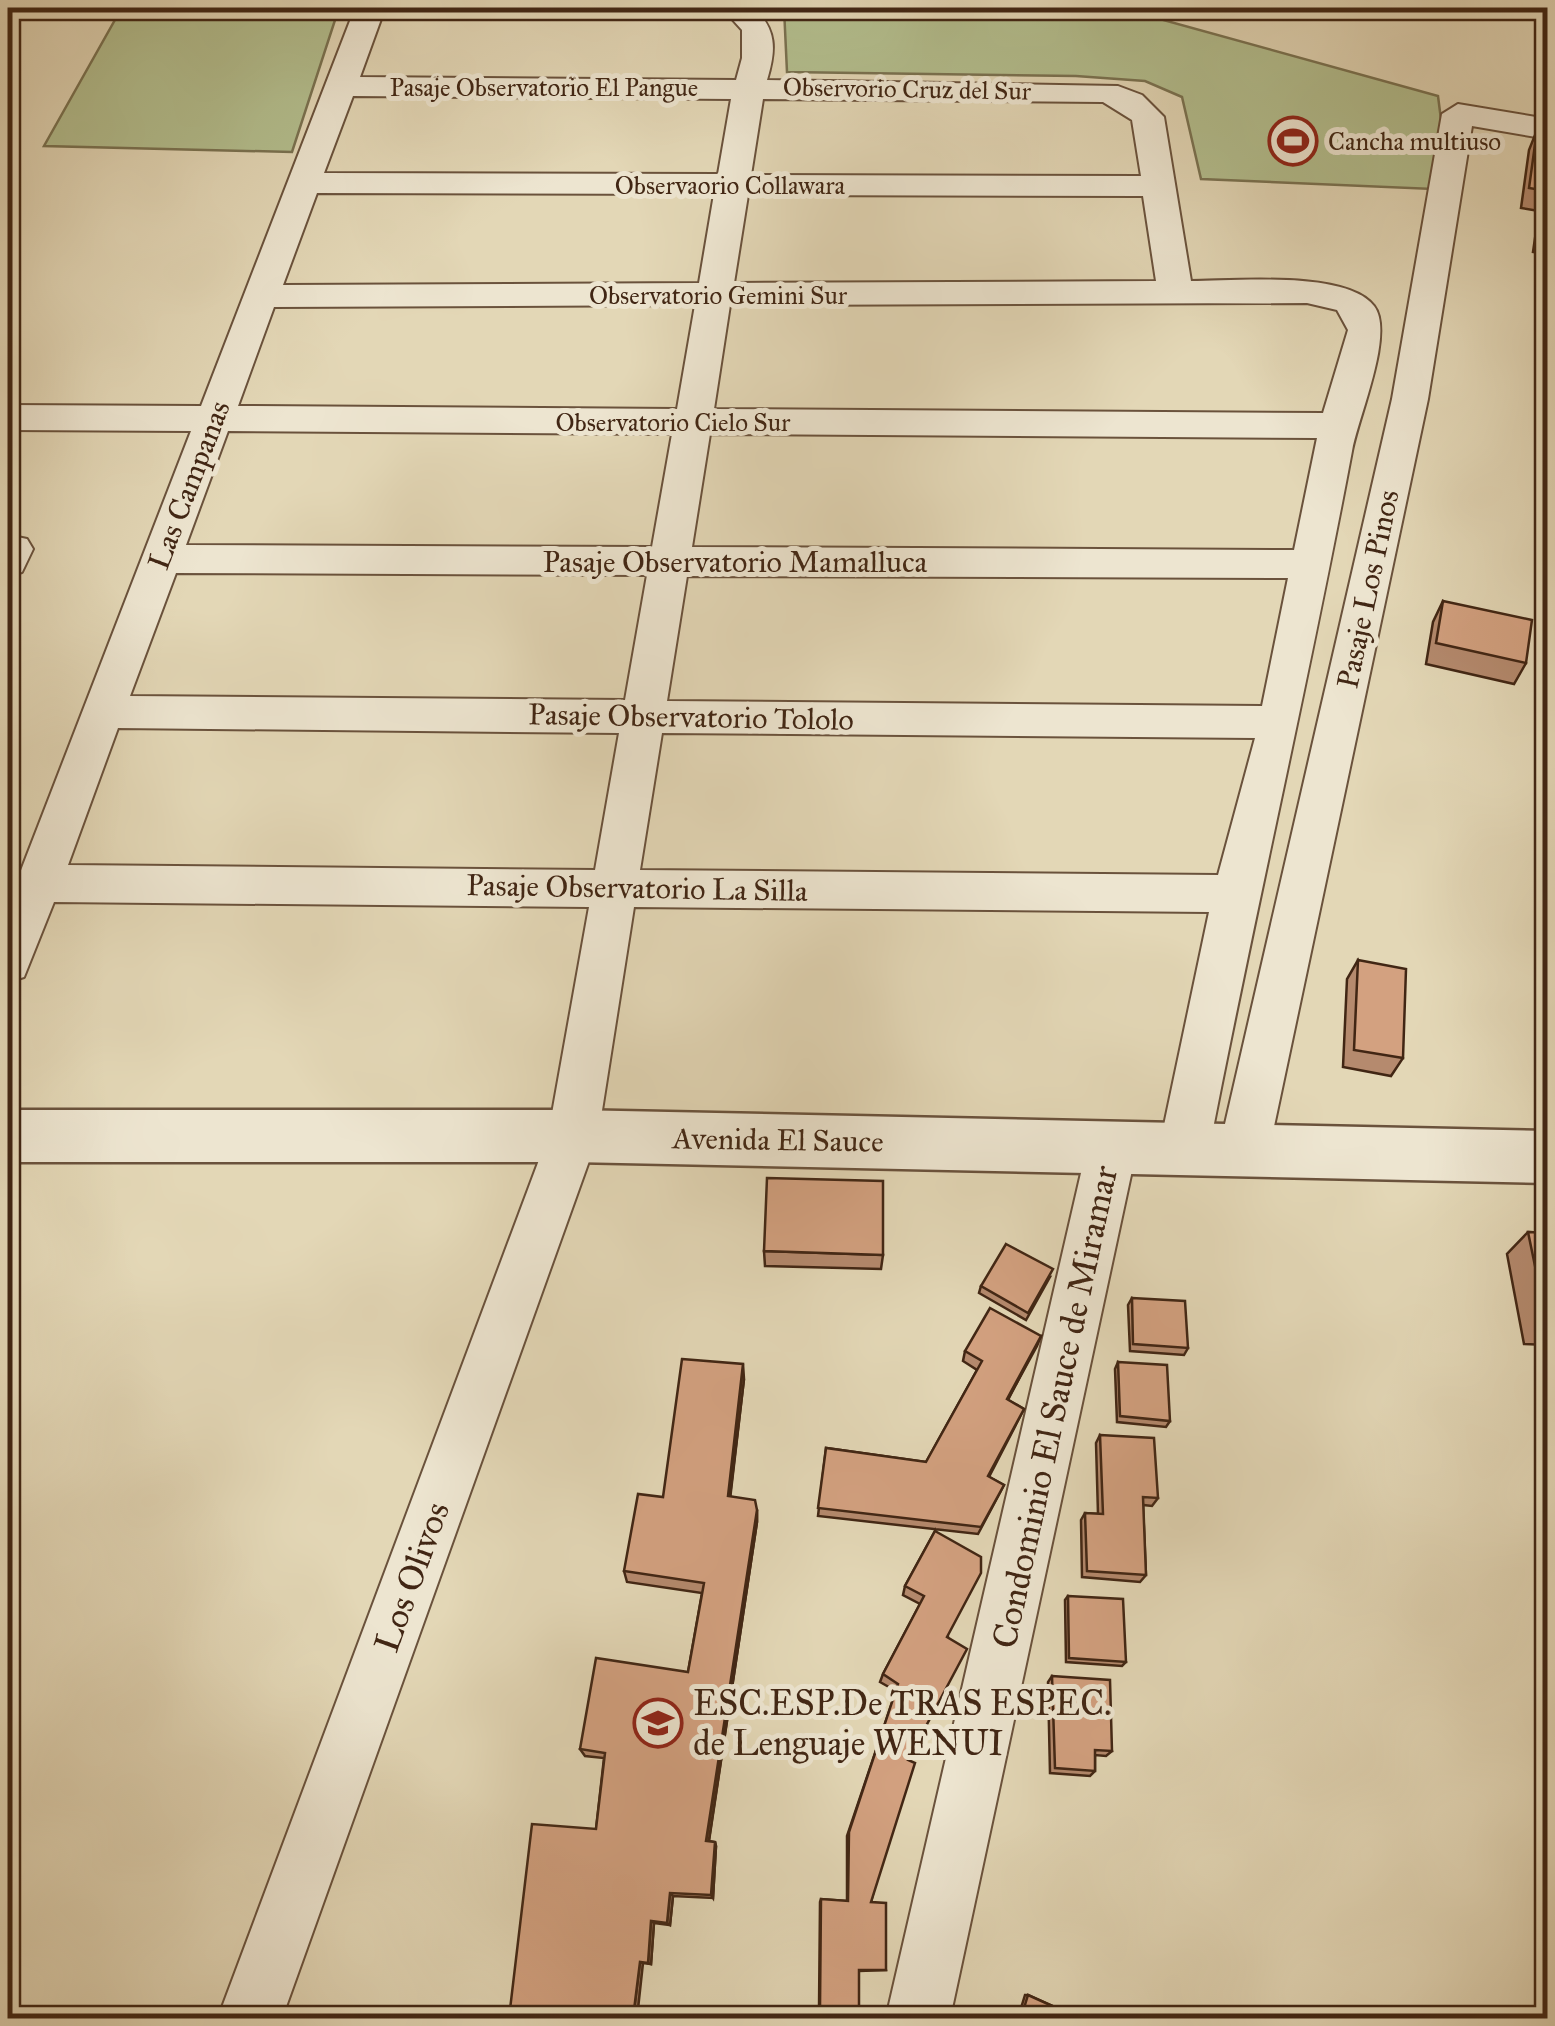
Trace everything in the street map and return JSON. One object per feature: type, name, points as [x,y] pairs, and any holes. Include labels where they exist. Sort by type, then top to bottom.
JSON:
[{"type":"street","name":"Las Campanas","points":[[8,963],[370,8]]},
{"type":"street","name":"Observorio Cruz del Sur","points":[[737,8],[757,28],[758,58],[748,88],[1093,91],[1131,102],[1148,117],[1155,186]]},
{"type":"street","name":"Pasaje Observatorio El Pangue","points":[[340,86],[748,88]]},
{"type":"street","name":"Los Olivos","points":[[250,2018],[573,1136],[748,88]]},
{"type":"street","name":"Pasaje Los Pinos","points":[[1244,1150],[1410,399],[1458,114],[1548,128]]},
{"type":"street","name":"Observaorio Collawara","points":[[304,182],[1155,186]]},
{"type":"street","points":[[1155,186],[1175,293]]},
{"type":"street","name":"Observatorio Gemini Sur","points":[[261,296],[1322,292],[1360,310],[1366,330],[1338,426],[1280,722],[1236,894],[1184,1149]]},
{"type":"street","name":"Observatorio Cielo Sur","points":[[8,417],[1338,426]]},
{"type":"street","points":[[8,549],[13,549],[8,562]]},
{"type":"street","name":"Pasaje Observatorio Mamalluca","points":[[160,559],[1310,564]]},
{"type":"street","name":"Pasaje Observatorio Tololo","points":[[103,712],[1280,722]]},
{"type":"street","name":"Pasaje Observatorio La Silla","points":[[38,883],[1236,894]]},
{"type":"street","name":"Avenida El Sauce","points":[[8,1136],[573,1136],[1548,1156]]},
{"type":"street","name":"Condominio El Sauce de Miramar","points":[[918,2018],[1112,1147]]},
{"type":"green space","points":[[784,8],[1120,8],[1438,96],[1444,143],[1433,189],[1201,179],[1182,97],[1145,81],[1076,76],[787,72]]},
{"type":"green space","points":[[120,11],[337,14],[292,152],[44,146]]},
{"type":"building","points":[[1537,130],[1548,131],[1548,232],[1542,231],[1547,191],[1529,188]]},
{"type":"building","points":[[1443,601],[1532,620],[1526,663],[1436,643]]},
{"type":"building","points":[[1358,960],[1406,969],[1403,1058],[1354,1050]]},
{"type":"building","points":[[767,1178],[883,1181],[883,1255],[764,1251]]},
{"type":"building","points":[[1528,1232],[1548,1233],[1548,1324],[1547,1324]]},
{"type":"building","points":[[1006,1244],[1053,1269],[1028,1313],[981,1286]]},
{"type":"building","points":[[1132,1298],[1185,1301],[1188,1348],[1133,1344]]},
{"type":"building","points":[[990,1308],[1041,1336],[1007,1399],[1024,1409],[988,1476],[1004,1485],[981,1527],[818,1508],[826,1448],[926,1462],[982,1361],[965,1351]]},
{"type":"building","points":[[682,1359],[743,1364],[728,1496],[755,1500],[757,1510],[706,1841],[715,1842],[711,1895],[670,1893],[667,1923],[651,1921],[648,1963],[640,1962],[633,2018],[509,2018],[532,1824],[596,1829],[605,1753],[580,1749],[596,1658],[688,1672],[704,1583],[624,1571],[638,1494],[663,1497]]},
{"type":"building","points":[[1118,1362],[1167,1365],[1170,1421],[1120,1416]]},
{"type":"building","points":[[1100,1435],[1154,1438],[1158,1498],[1143,1497],[1146,1575],[1087,1571],[1085,1513],[1103,1514]]},
{"type":"building","points":[[935,1531],[981,1557],[981,1573],[947,1637],[967,1649],[908,1760],[915,1763],[871,1902],[886,1903],[886,1970],[859,1970],[859,2018],[791,2018],[791,2007],[820,2008],[821,1899],[848,1901],[849,1832],[898,1684],[883,1674],[924,1596],[905,1586]]},
{"type":"building","points":[[1068,1596],[1123,1599],[1126,1662],[1069,1658]]},
{"type":"building","points":[[1052,1676],[1110,1680],[1112,1751],[1095,1750],[1095,1771],[1055,1768]]},
{"type":"building","points":[[1028,1995],[1079,2018],[1021,2018]]},
{"type":"place","name":"Cancha multiuso","points":[[1293,141]]},
{"type":"place","name":"ESC.ESP.De TRAS ESPEC. de Lenguaje WENUI","points":[[658,1723]]}]
